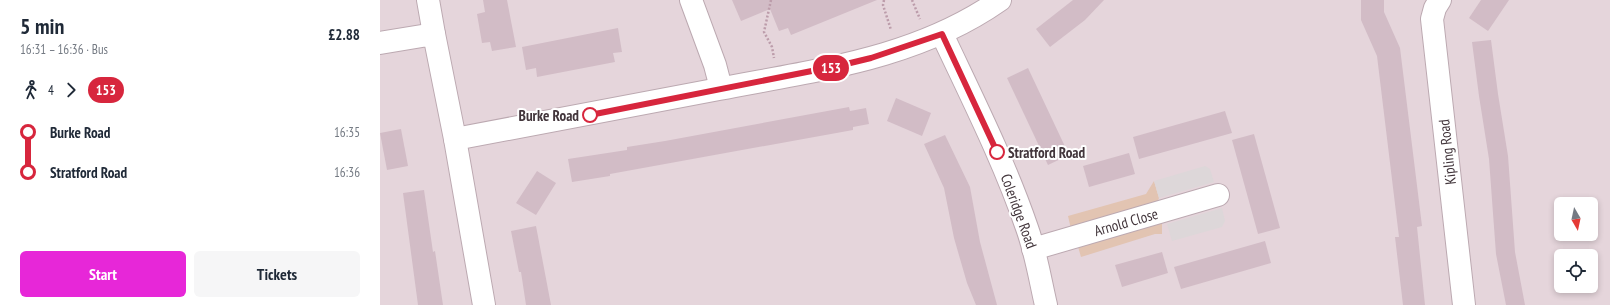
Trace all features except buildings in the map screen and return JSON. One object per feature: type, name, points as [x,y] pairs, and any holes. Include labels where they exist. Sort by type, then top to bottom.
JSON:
[{"type":"street","points":[[428,0],[455,140],[484,305]]},
{"type":"street","points":[[691,0],[715,65],[721,88]]},
{"type":"street","points":[[455,140],[842,65],[898,50],[942,34],[972,18],[1000,0]]},
{"type":"street","name":"Kipling Road","points":[[1440,0],[1434,8],[1432,19],[1464,305]]},
{"type":"street","points":[[380,43],[434,34]]},
{"type":"street","name":"Coleridge Road","points":[[942,34],[993,142],[1027,228],[1046,305]]},
{"type":"street","name":"Arnold Close","points":[[1033,249],[1218,195]]},
{"type":"path","points":[[768,0],[769,4]]},
{"type":"path","points":[[771,0],[764,32],[772,47],[779,78]]},
{"type":"path","points":[[884,0],[883,5],[898,50]]},
{"type":"shaded area","points":[[380,0],[1610,0],[1610,305],[380,305]]},
{"type":"shaded area","points":[[1205,166],[1210,169],[1214,182],[1159,198],[1154,181]]},
{"type":"shaded area","points":[[1154,181],[1159,198],[1157,203],[1071,229],[1068,216],[1146,194]]},
{"type":"shaded area","points":[[1222,208],[1225,221],[1222,227],[1172,241],[1167,224]]},
{"type":"shaded area","points":[[1158,223],[1162,224],[1162,234],[1155,234],[1081,257],[1077,243]]},
{"type":"bus line","name":"153","points":[[590,115],[842,65],[871,58],[942,34],[997,152]]},
{"type":"place","name":"Burke Road","points":[[590,115]]},
{"type":"place","name":"Stratford Road","points":[[997,152]]}]
